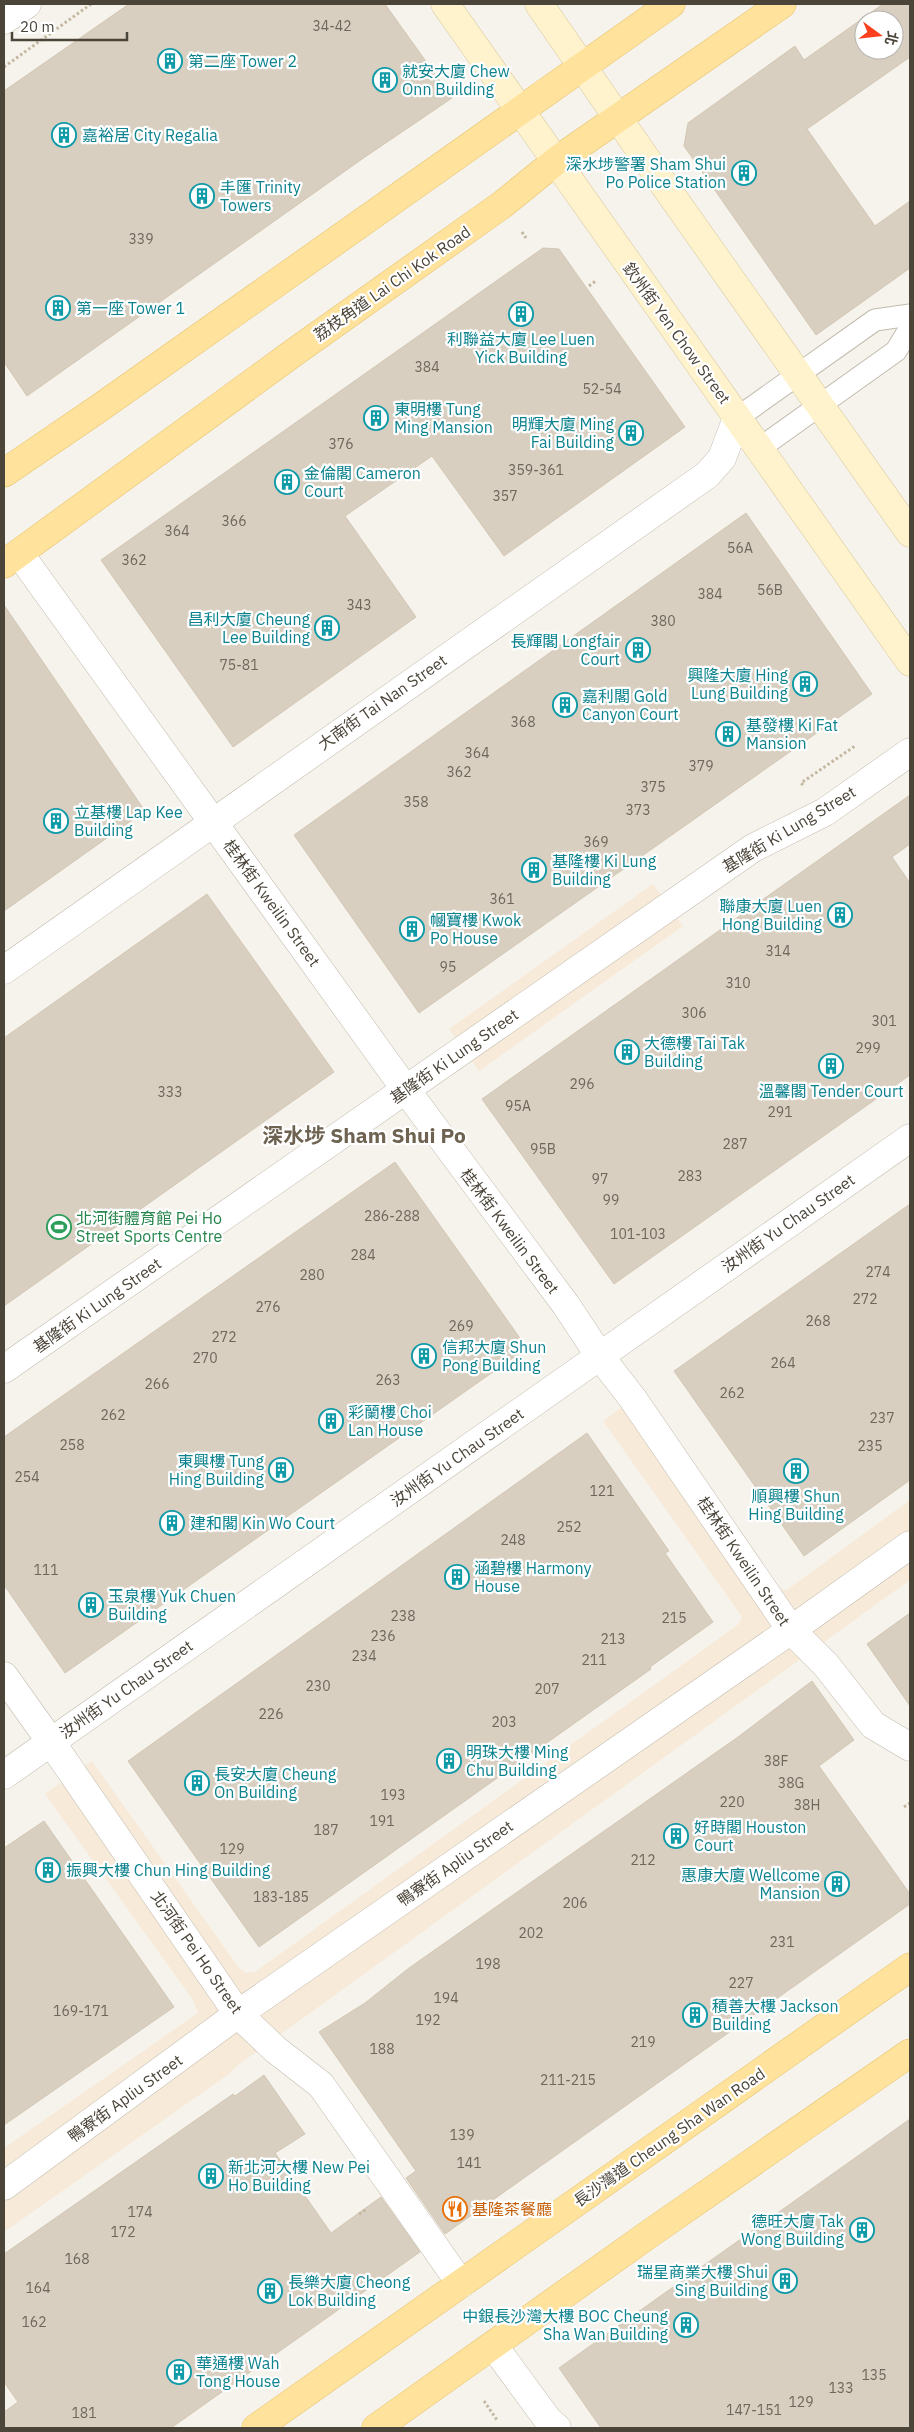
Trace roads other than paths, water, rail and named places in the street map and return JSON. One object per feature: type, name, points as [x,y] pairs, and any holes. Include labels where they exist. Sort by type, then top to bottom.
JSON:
[{"type":"main road","name":"欽州街 Yen Chow Street","points":[[445,4],[910,662]]},
{"type":"main road","points":[[539,4],[819,406],[910,533]]},
{"type":"main road","points":[[4,473],[98,409],[671,4]]},
{"type":"main road","name":"荔枝角道 Lai Chi Kok Road","points":[[11,559],[296,351],[503,204],[556,161],[782,4]]},
{"type":"main road","name":"長沙灣道 Cheung Sha Wan Road","points":[[256,2428],[910,1967]]},
{"type":"main road","points":[[376,2428],[667,2221],[910,2054]]},
{"type":"street","points":[[4,20],[27,4]]},
{"type":"street","name":"大南街 Tai Nan Street","points":[[4,970],[212,821],[707,475],[722,458],[738,418]]},
{"type":"street","name":"桂林街 Kweilin Street","points":[[11,559],[212,821],[406,1090],[566,1306],[599,1355],[633,1399],[791,1630],[826,1665],[873,1725],[910,1747]]},
{"type":"street","name":"基隆街 Ki Lung Street","points":[[4,1370],[753,848],[825,812],[910,752]]},
{"type":"street","name":"汝州街 Yu Chau Street","points":[[4,1775],[910,1138]]},
{"type":"street","name":"鴨寮街 Apliu Street","points":[[4,2186],[238,2014],[791,1630],[910,1545]]},
{"type":"street","name":"北河街 Pei Ho Street","points":[[4,1676],[238,2014],[276,2050],[321,2085],[461,2284]]},
{"type":"street","points":[[493,2345],[548,2420],[558,2428]]},
{"type":"lane","points":[[738,418],[875,320],[910,315]]},
{"type":"lane","points":[[760,448],[896,351],[910,328]]},
{"type":"place","name":"第二座 Tower 2","points":[[170,61]]},
{"type":"place","name":"就安大廈 Chew Onn Building","points":[[385,80]]},
{"type":"place","name":"嘉裕居 City Regalia","points":[[64,135]]},
{"type":"place","name":"深水埗警署 Sham Shui Po Police Station","points":[[744,173]]},
{"type":"place","name":"丰匯 Trinity Towers","points":[[202,196]]},
{"type":"place","name":"第一座 Tower 1","points":[[58,308]]},
{"type":"place","name":"利聯益大廈 Lee Luen Yick Building","points":[[521,314]]},
{"type":"place","name":"東明樓 Tung Ming Mansion","points":[[376,418]]},
{"type":"place","name":"明輝大廈 Ming Fai Building","points":[[631,433]]},
{"type":"place","name":"金倫閣 Cameron Court","points":[[287,482]]},
{"type":"place","name":"昌利大廈 Cheung Lee Building","points":[[327,628]]},
{"type":"place","name":"長輝閣 Longfair Court","points":[[638,650]]},
{"type":"place","name":"興隆大廈 Hing Lung Building","points":[[805,684]]},
{"type":"place","name":"嘉利閣 Gold Canyon Court","points":[[565,705]]},
{"type":"place","name":"基發樓 Ki Fat Mansion","points":[[728,734]]},
{"type":"place","name":"立基樓 Lap Kee Building","points":[[56,821]]},
{"type":"place","name":"基隆樓 Ki Lung Building","points":[[534,870]]},
{"type":"place","name":"聯康大廈 Luen Hong Building","points":[[840,915]]},
{"type":"place","name":"幗寶樓 Kwok Po House","points":[[412,929]]},
{"type":"place","name":"大德樓 Tai Tak Building","points":[[627,1052]]},
{"type":"place","name":"溫馨閣 Tender Court","points":[[831,1066]]},
{"type":"place","name":"北河街體育館 Pei Ho Street Sports Centre","points":[[59,1227]]},
{"type":"place","name":"信邦大廈 Shun Pong Building","points":[[424,1356]]},
{"type":"place","name":"彩蘭樓 Choi Lan House","points":[[331,1421]]},
{"type":"place","name":"東興樓 Tung Hing Building","points":[[281,1470]]},
{"type":"place","name":"順興樓 Shun Hing Building","points":[[796,1471]]},
{"type":"place","name":"建和閣 Kin Wo Court","points":[[172,1523]]},
{"type":"place","name":"涵碧樓 Harmony House","points":[[457,1577]]},
{"type":"place","name":"玉泉樓 Yuk Chuen Building","points":[[91,1605]]},
{"type":"place","name":"明珠大樓 Ming Chu Building","points":[[449,1761]]},
{"type":"place","name":"長安大廈 Cheung On Building","points":[[197,1783]]},
{"type":"place","name":"好時閣 Houston Court","points":[[676,1836]]},
{"type":"place","name":"振興大樓 Chun Hing Building","points":[[48,1870]]},
{"type":"place","name":"惠康大廈 Wellcome Mansion","points":[[837,1884]]},
{"type":"place","name":"積善大樓 Jackson Building","points":[[695,2015]]},
{"type":"place","name":"新北河大樓 New Pei Ho Building","points":[[211,2176]]},
{"type":"place","name":"基隆茶餐廳","points":[[455,2209]]},
{"type":"place","name":"德旺大廈 Tak Wong Building","points":[[862,2230]]},
{"type":"place","name":"瑞星商業大樓 Shui Sing Building","points":[[785,2281]]},
{"type":"place","name":"長樂大廈 Cheong Lok Building","points":[[270,2291]]},
{"type":"place","name":"中銀長沙灣大樓 BOC Cheung Sha Wan Building","points":[[686,2325]]},
{"type":"place","name":"華通樓 Wah Tong House","points":[[179,2372]]},
{"type":"district","name":"深水埗 Sham Shui Po","points":[[364,1135]]}]
